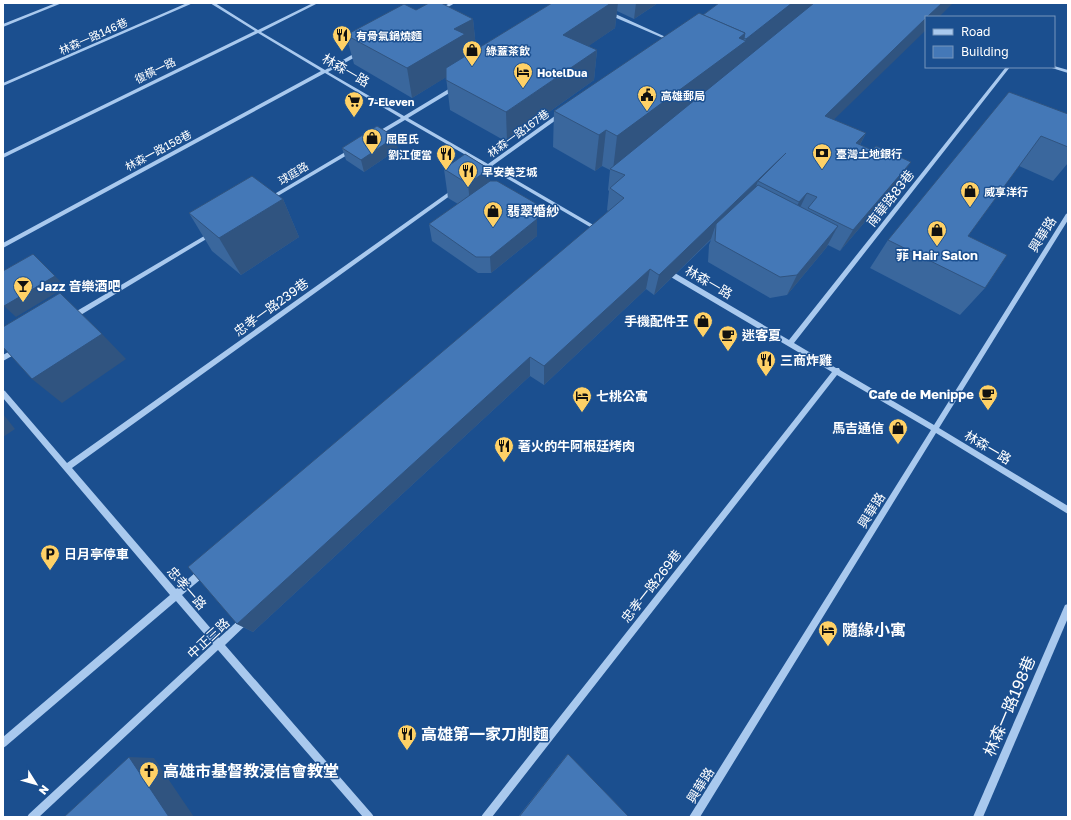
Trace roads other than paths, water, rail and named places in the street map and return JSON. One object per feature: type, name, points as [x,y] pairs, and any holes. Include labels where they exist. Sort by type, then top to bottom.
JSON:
[{"type":"street","points":[[3,26],[60,3]]},
{"type":"street","name":"林森一路146巷","points":[[3,86],[191,3]]},
{"type":"street","name":"林森一路","points":[[212,3],[323,72],[600,231]]},
{"type":"street","name":"復橫一路","points":[[3,156],[316,3]]},
{"type":"street","points":[[432,14],[453,3]]},
{"type":"street","points":[[604,11],[666,38],[654,48]]},
{"type":"street","name":"林森一路158巷","points":[[3,246],[364,50]]},
{"type":"street","points":[[1055,67],[1068,72]]},
{"type":"street","name":"南華路83巷","points":[[790,344],[1007,68]]},
{"type":"street","points":[[371,138],[458,86]]},
{"type":"street","name":"林森一路167巷","points":[[489,166],[565,111]]},
{"type":"street","name":"球庭路","points":[[262,203],[357,146]]},
{"type":"street","points":[[483,170],[489,166]]},
{"type":"street","name":"忠孝一路239巷","points":[[67,467],[463,184]]},
{"type":"street","name":"興華路","points":[[694,817],[1068,215]]},
{"type":"street","points":[[64,321],[214,232]]},
{"type":"street","name":"林森一路","points":[[657,266],[837,370],[1068,510]]},
{"type":"street","points":[[3,358],[23,346]]},
{"type":"street","name":"忠孝一路269巷","points":[[486,817],[837,370]]},
{"type":"street","name":"忠孝一路","points":[[3,393],[369,817]]},
{"type":"street","points":[[3,743],[209,566]]},
{"type":"street","name":"林森一路198巷","points":[[978,817],[1068,608]]},
{"type":"street","name":"中正三路","points":[[32,817],[251,614]]},
{"type":"place","name":"有骨氣鍋燒麵","points":[[342,52]]},
{"type":"place","name":"綠蓋茶飲","points":[[472,67]]},
{"type":"place","name":"HotelDua","points":[[523,89]]},
{"type":"place","name":"高雄郵局","points":[[647,112]]},
{"type":"place","name":"7-Eleven","points":[[354,118]]},
{"type":"place","name":"屈臣氏","points":[[372,155]]},
{"type":"place","name":"臺灣土地銀行","points":[[822,170]]},
{"type":"place","name":"劉江便當","points":[[446,171]]},
{"type":"place","name":"早安美芝城","points":[[468,188]]},
{"type":"place","name":"威享洋行","points":[[970,208]]},
{"type":"place","name":"翡翠婚紗","points":[[493,228]]},
{"type":"place","name":"菲 Hair Salon","points":[[937,247]]},
{"type":"place","name":"Jazz 音樂酒吧","points":[[23,303]]},
{"type":"place","name":"手機配件王","points":[[703,338]]},
{"type":"place","name":"迷客夏","points":[[728,352]]},
{"type":"place","name":"三商炸雞","points":[[766,377]]},
{"type":"place","name":"Cafe de Menippe","points":[[988,411]]},
{"type":"place","name":"七桃公寓","points":[[582,413]]},
{"type":"place","name":"馬吉通信","points":[[898,445]]},
{"type":"place","name":"著火的牛阿根廷烤肉","points":[[504,463]]},
{"type":"place","name":"日月亭停車","points":[[50,571]]},
{"type":"place","name":"隨緣小寓","points":[[828,647]]},
{"type":"place","name":"高雄第一家刀削麵","points":[[407,751]]},
{"type":"place","name":"高雄市基督教浸信會教堂","points":[[149,788]]}]
